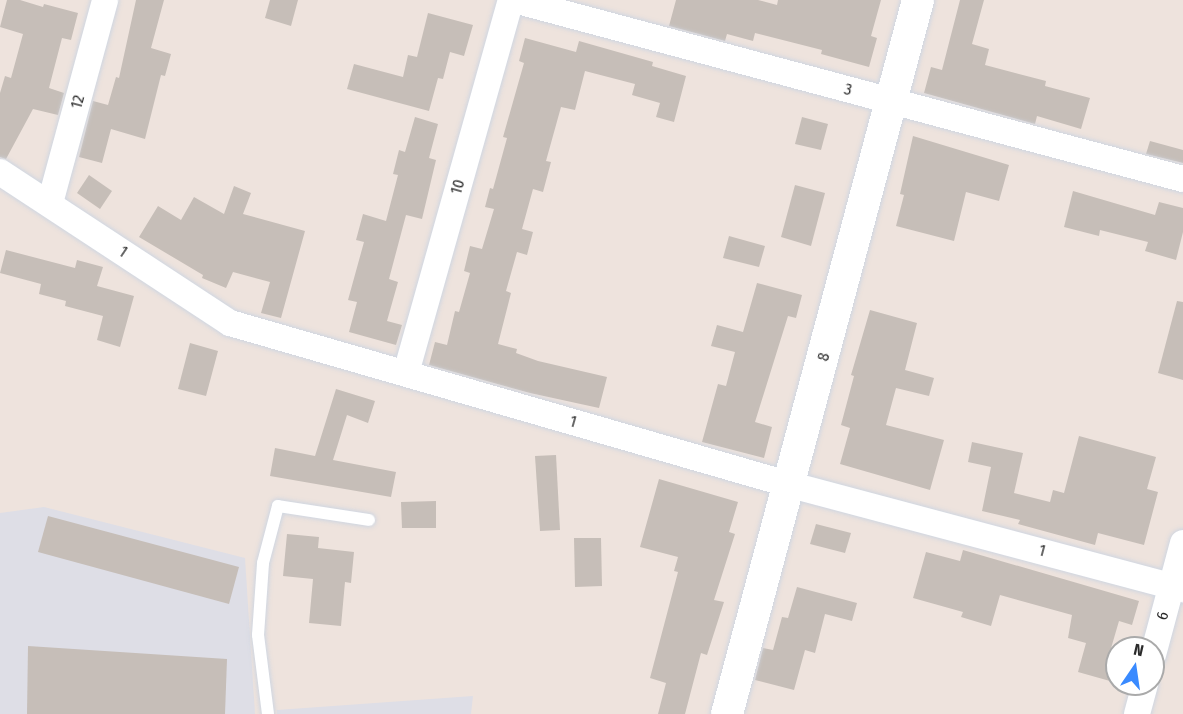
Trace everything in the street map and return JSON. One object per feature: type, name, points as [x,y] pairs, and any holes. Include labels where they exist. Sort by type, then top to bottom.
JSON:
[{"type":"street","name":"12","points":[[50,203],[105,0]]},
{"type":"street","name":"3","points":[[512,0],[1183,179]]},
{"type":"street","name":"10","points":[[406,373],[512,0]]},
{"type":"street","name":"8","points":[[727,714],[791,484],[918,0]]},
{"type":"street","name":"1","points":[[0,172],[230,323],[791,484],[1177,587]]},
{"type":"street","name":"6","points":[[1160,636],[1177,587],[1183,543]]},
{"type":"street","points":[[1137,714],[1142,696]]},
{"type":"lane","points":[[268,714],[258,635],[262,563],[278,506],[369,520]]},
{"type":"shaded area","points":[[44,507],[245,558],[255,714],[0,714],[0,513]]},
{"type":"shaded area","points":[[473,696],[471,714],[277,714],[277,710]]},
{"type":"building","points":[[7,0],[20,0],[43,7],[44,4],[78,13],[71,40],[62,38],[49,88],[64,93],[58,115],[33,109],[6,159],[0,157],[0,93],[5,76],[11,78],[23,34],[0,27]]},
{"type":"building","points":[[136,0],[164,0],[151,48],[171,54],[165,76],[161,75],[145,139],[111,129],[102,163],[79,157],[93,101],[108,105],[116,77],[119,78]]},
{"type":"building","points":[[270,0],[298,0],[291,26],[265,18]]},
{"type":"building","points":[[676,0],[758,0],[777,5],[778,0],[881,0],[871,36],[877,38],[869,67],[821,54],[822,50],[755,33],[753,41],[727,34],[725,41],[669,26]]},
{"type":"building","points":[[960,0],[984,0],[972,44],[989,49],[985,65],[1046,81],[1045,86],[1090,98],[1081,129],[1037,116],[1035,124],[924,93],[931,67],[942,70]]},
{"type":"building","points":[[428,13],[473,25],[464,56],[450,52],[443,79],[438,78],[429,111],[347,89],[354,64],[403,77],[408,55],[417,57]]},
{"type":"building","points":[[525,38],[576,52],[579,41],[653,62],[652,66],[686,76],[674,122],[656,117],[660,103],[632,95],[635,84],[585,71],[575,110],[561,107],[546,161],[551,162],[543,192],[533,189],[522,229],[533,232],[527,255],[517,252],[506,291],[511,293],[498,344],[517,349],[516,353],[538,361],[607,377],[599,408],[530,393],[429,365],[435,342],[447,345],[455,311],[459,312],[470,273],[464,271],[470,246],[482,249],[494,209],[485,207],[490,188],[493,189],[507,138],[503,137],[524,63],[519,61]]},
{"type":"building","points":[[415,117],[438,124],[429,158],[436,160],[422,219],[406,215],[389,279],[398,282],[387,321],[402,325],[396,345],[349,332],[357,302],[348,300],[364,242],[356,240],[363,214],[386,221],[398,175],[393,174],[399,150],[405,152]]},
{"type":"building","points":[[802,117],[828,124],[821,150],[795,144]]},
{"type":"building","points":[[913,136],[1009,165],[999,201],[966,192],[954,241],[896,226],[904,195],[900,194]]},
{"type":"building","points":[[1150,141],[1183,150],[1183,163],[1146,154]]},
{"type":"building","points":[[89,175],[112,191],[100,209],[77,193]]},
{"type":"building","points":[[795,185],[825,193],[811,246],[781,237]]},
{"type":"building","points":[[234,186],[251,193],[243,214],[305,231],[281,318],[261,313],[270,282],[233,272],[226,288],[202,278],[203,275],[139,237],[158,206],[181,220],[194,197],[224,214]]},
{"type":"building","points":[[1073,191],[1155,215],[1159,202],[1183,208],[1183,232],[1176,260],[1145,251],[1148,242],[1100,230],[1099,236],[1064,227]]},
{"type":"building","points":[[729,236],[765,246],[759,267],[723,258]]},
{"type":"building","points":[[6,250],[75,268],[77,260],[103,267],[97,286],[134,296],[120,347],[97,340],[103,316],[65,306],[66,301],[39,294],[41,284],[0,273]]},
{"type":"building","points":[[757,283],[802,295],[796,318],[788,316],[755,422],[772,427],[764,458],[702,442],[718,384],[726,386],[735,352],[711,346],[717,325],[743,332]]},
{"type":"building","points":[[1177,301],[1183,302],[1183,380],[1158,373]]},
{"type":"building","points":[[870,310],[917,323],[905,370],[934,378],[929,396],[896,388],[886,425],[944,440],[930,490],[840,464],[850,428],[841,425],[854,376],[851,375]]},
{"type":"building","points":[[190,343],[218,351],[206,396],[178,389]]},
{"type":"building","points":[[336,389],[375,401],[368,423],[347,415],[333,460],[396,472],[391,497],[270,476],[275,448],[315,456]]},
{"type":"building","points":[[1079,436],[1156,457],[1147,489],[1158,492],[1144,545],[1098,533],[1095,545],[1018,524],[1020,520],[982,511],[991,467],[968,462],[972,442],[1023,453],[1014,493],[1050,502],[1053,490],[1064,493]]},
{"type":"building","points":[[556,455],[560,530],[540,531],[535,456]]},
{"type":"building","points":[[659,479],[738,502],[729,532],[735,534],[714,600],[724,602],[707,655],[701,653],[685,714],[658,714],[666,683],[650,678],[678,572],[674,571],[678,557],[640,547]]},
{"type":"building","points":[[436,501],[436,528],[402,528],[401,502]]},
{"type":"building","points":[[48,516],[239,567],[229,604],[38,552]]},
{"type":"building","points":[[816,524],[851,533],[845,553],[810,544]]},
{"type":"building","points":[[287,534],[319,537],[318,548],[354,552],[351,583],[345,582],[341,626],[309,623],[313,579],[283,576]]},
{"type":"building","points":[[574,538],[601,538],[602,586],[575,587]]},
{"type":"building","points":[[963,550],[1139,601],[1132,625],[1119,621],[1115,636],[1105,636],[1105,680],[1078,672],[1086,643],[1068,638],[1072,615],[1000,595],[991,626],[961,617],[963,612],[913,598],[926,552],[960,561]]},
{"type":"building","points":[[797,587],[857,603],[852,621],[825,614],[815,653],[805,650],[794,690],[755,680],[763,648],[773,650],[782,617],[788,618]]},
{"type":"building","points":[[28,646],[227,659],[225,714],[27,714]]}]
